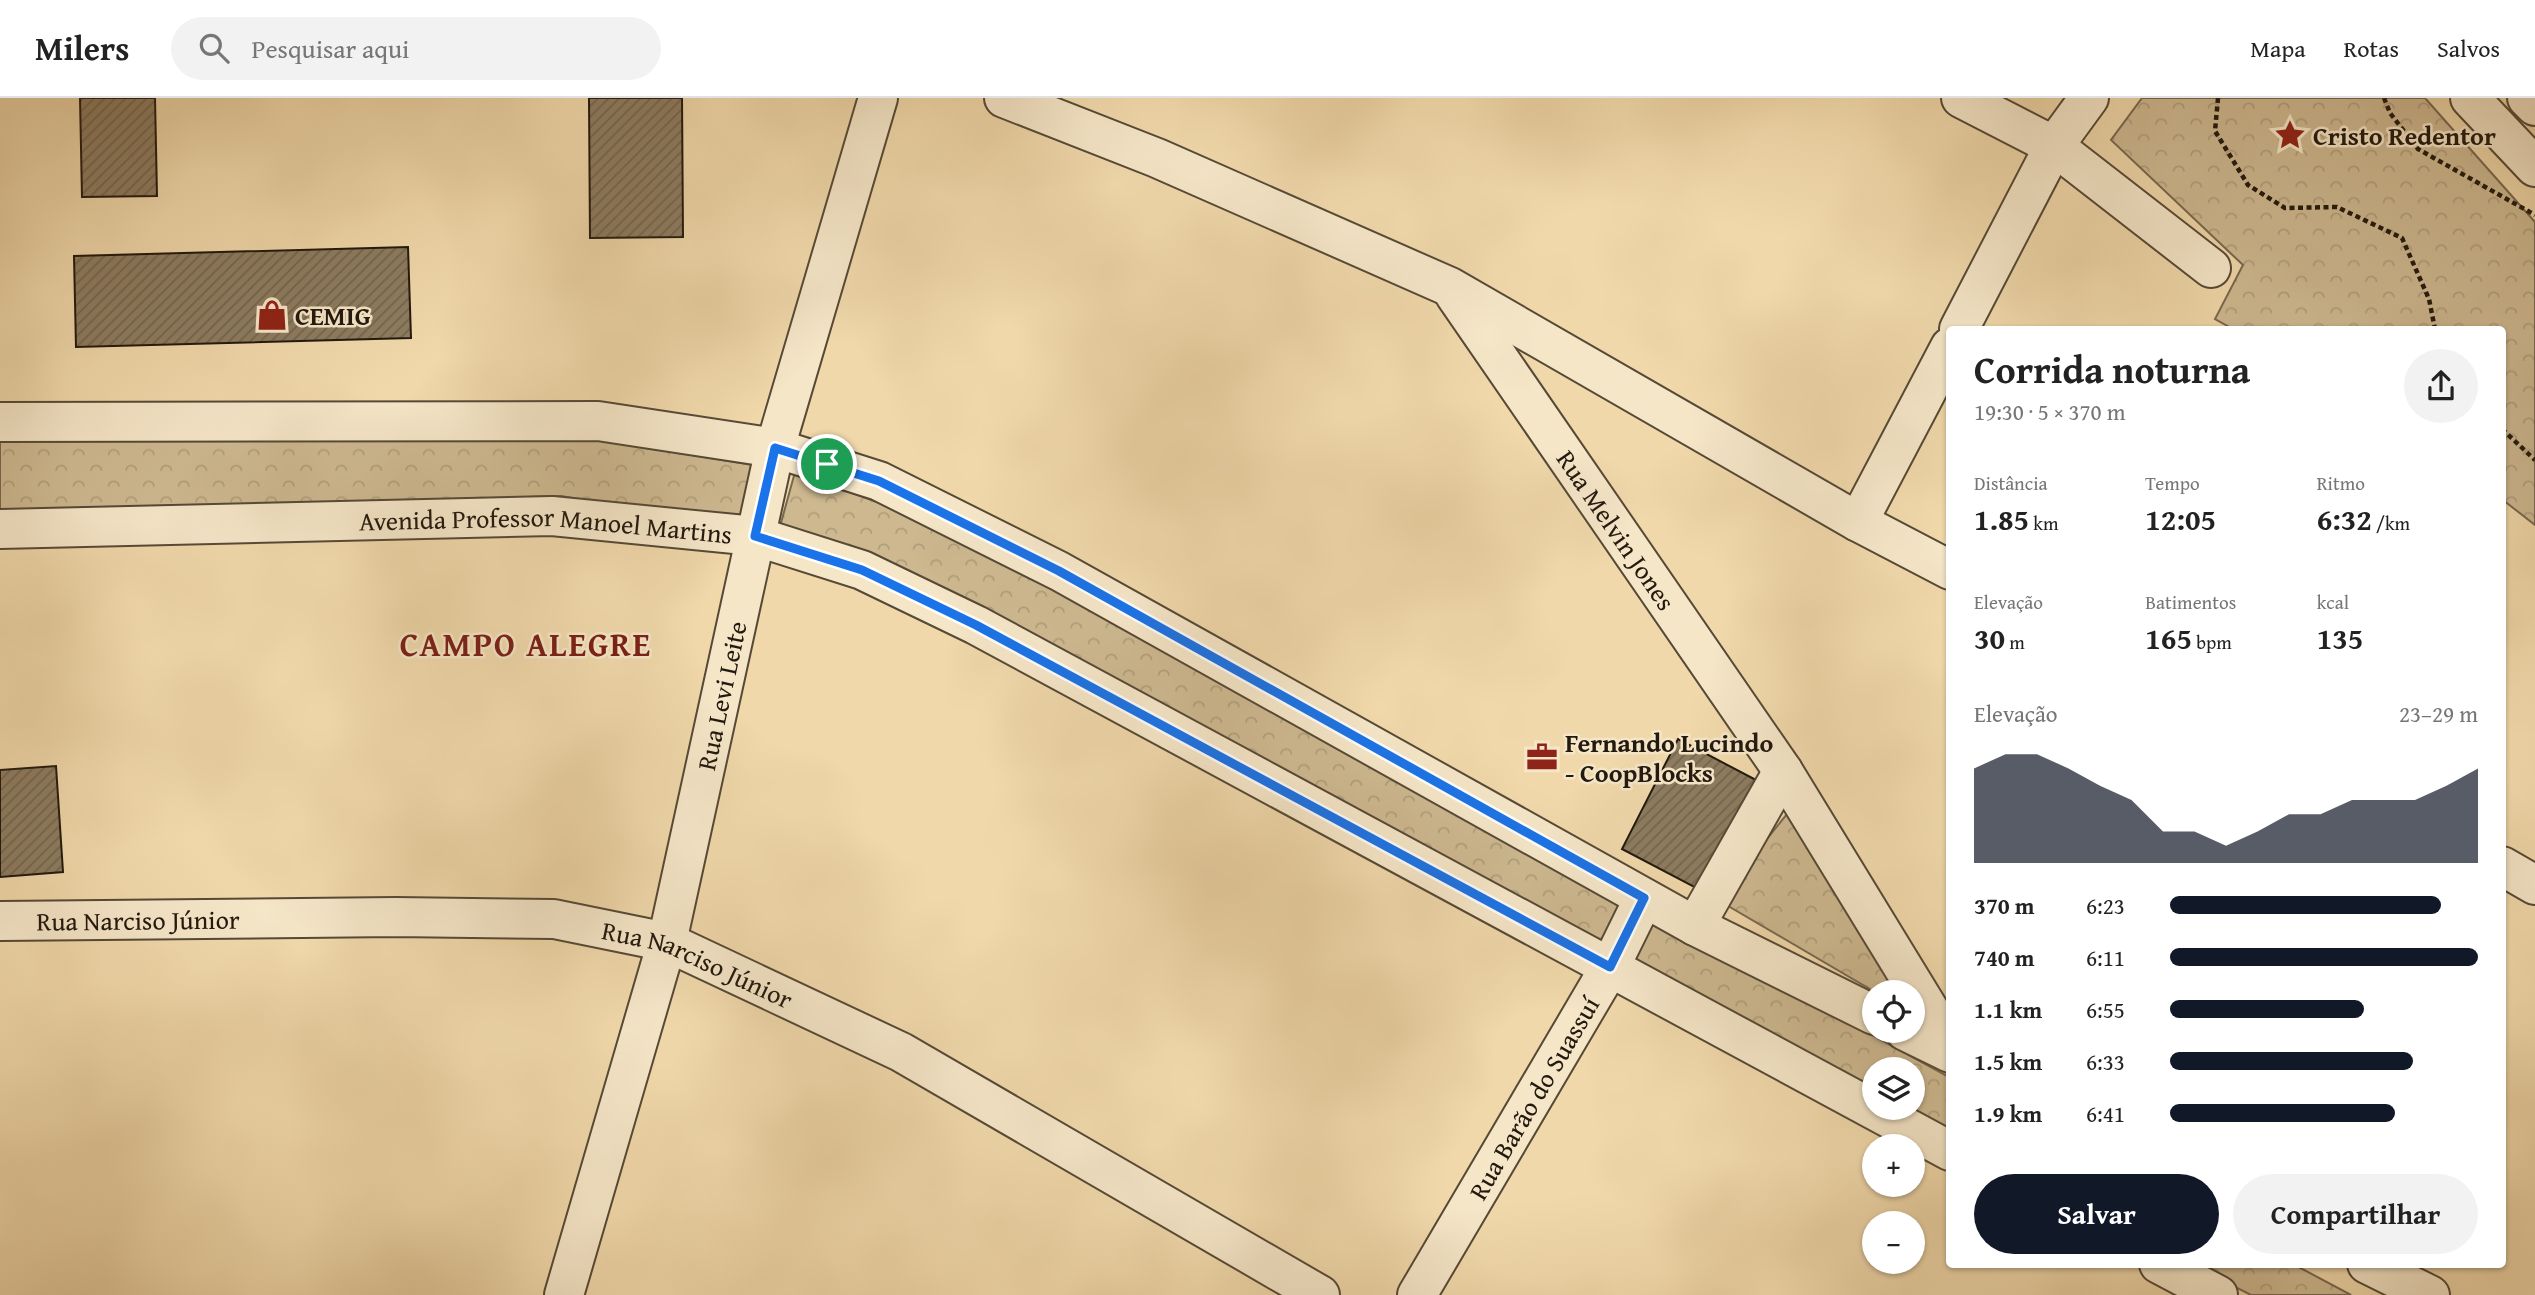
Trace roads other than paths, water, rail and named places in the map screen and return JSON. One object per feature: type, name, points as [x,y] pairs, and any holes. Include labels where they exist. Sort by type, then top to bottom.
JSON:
[{"type":"street","name":"Rua Levi Leite","points":[[564,1295],[667,942],[775,448],[878,98]]},
{"type":"street","points":[[1004,98],[1157,158],[1450,287],[1858,522],[1946,568]]},
{"type":"street","points":[[1961,98],[2054,146],[2211,268]]},
{"type":"street","points":[[1961,326],[2054,146],[2089,98]]},
{"type":"street","points":[[2470,98],[2535,167]]},
{"type":"street","points":[[2527,98],[2535,106]]},
{"type":"street","name":"Rua Melvin Jones","points":[[1450,287],[1783,771],[1946,1038]]},
{"type":"street","points":[[1858,522],[1946,355]]},
{"type":"street","points":[[0,422],[598,421],[775,448],[879,481],[1059,571],[1695,926],[1862,1010]]},
{"type":"street","name":"Avenida Professor Manoel Martins","points":[[0,528],[552,516],[755,536],[862,570],[976,625],[1946,1149]]},
{"type":"street","points":[[1695,926],[1783,771]]},
{"type":"street","points":[[2506,868],[2535,885]]},
{"type":"street","name":"Rua Barão do Suassuí","points":[[1417,1295],[1610,967],[1644,898]]},
{"type":"street","name":"Rua Narciso Júnior","points":[[0,921],[396,917],[554,919],[667,942],[901,1052],[1320,1295]]},
{"type":"street","points":[[1925,1041],[1946,1051]]},
{"type":"street","points":[[2167,1268],[2218,1295]]},
{"type":"street","points":[[2376,1268],[2430,1295]]},
{"type":"place","name":"Cristo Redentor","points":[[2290,135]]},
{"type":"place","name":"CEMIG","points":[[272,315]]},
{"type":"place","name":"Fernando Lucindo - CoopBlocks","points":[[1542,757]]},
{"type":"district","name":"CAMPO ALEGRE","points":[[526,644]]}]
